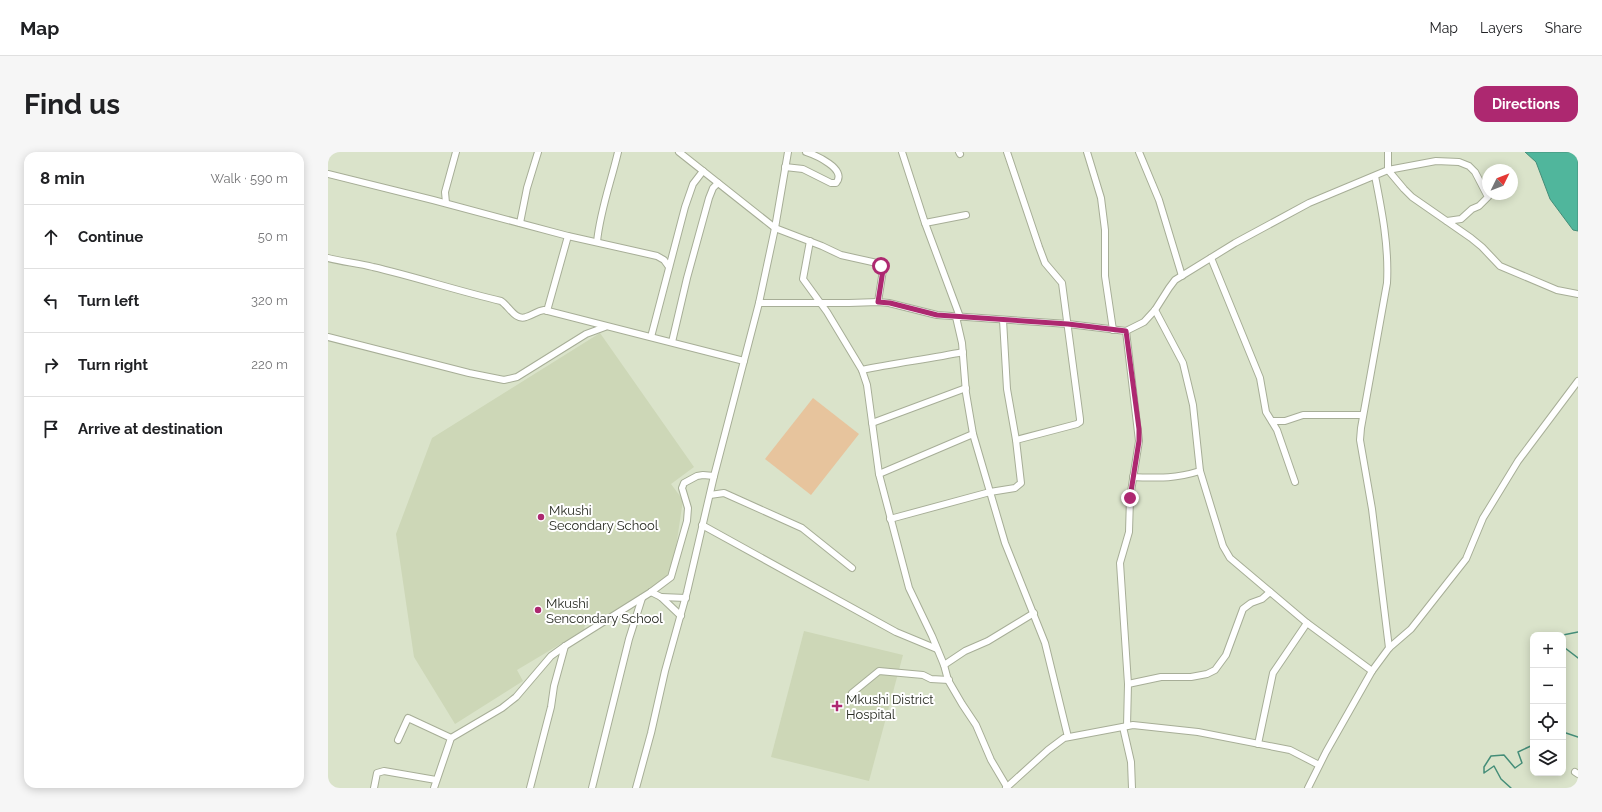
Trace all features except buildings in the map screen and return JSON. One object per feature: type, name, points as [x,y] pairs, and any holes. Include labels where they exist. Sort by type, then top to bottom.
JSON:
[{"type":"street","points":[[446,203],[445,192],[456,152]]},
{"type":"street","points":[[520,223],[527,188],[538,152]]},
{"type":"street","points":[[597,242],[602,211],[618,152]]},
{"type":"street","points":[[679,152],[775,228],[810,241],[841,255],[877,263],[881,266],[883,270],[878,302]]},
{"type":"street","points":[[636,788],[651,733],[665,670],[686,598],[714,476],[759,303],[775,228],[788,152]]},
{"type":"street","points":[[785,167],[803,169],[830,183],[836,183],[838,181],[838,176],[835,170],[828,162],[806,152]]},
{"type":"street","points":[[902,152],[958,317],[973,434],[1005,543],[1045,643],[1068,737]]},
{"type":"street","points":[[1007,152],[1045,263],[1062,283],[1080,422],[1016,440]]},
{"type":"street","points":[[1087,152],[1101,198],[1105,230],[1105,276],[1113,330]]},
{"type":"street","points":[[1139,152],[1159,200],[1182,276]]},
{"type":"street","points":[[1388,152],[1388,170],[1404,189],[1412,197],[1482,247],[1500,266],[1556,290],[1577,293]]},
{"type":"street","points":[[759,303],[878,302],[890,303],[937,315],[1068,324],[1126,331],[1144,322],[1155,310],[1169,288],[1182,276],[1235,243],[1309,203],[1388,170],[1436,161],[1459,162],[1469,166],[1475,172],[1488,197],[1480,206],[1472,209],[1462,219],[1447,222]]},
{"type":"street","points":[[651,337],[690,192],[696,179],[703,171]]},
{"type":"street","points":[[328,174],[446,203],[568,236],[657,256],[664,260],[669,267]]},
{"type":"street","points":[[1375,176],[1382,209],[1388,268],[1381,320],[1363,415],[1360,440],[1372,510],[1389,648]]},
{"type":"street","points":[[672,342],[687,278],[709,198],[713,188],[718,183]]},
{"type":"street","points":[[925,223],[966,215]]},
{"type":"street","points":[[547,311],[568,236]]},
{"type":"street","points":[[810,241],[803,279],[827,312],[849,346],[862,370],[866,385],[879,474],[909,588],[938,649],[949,680],[962,704],[976,725],[991,760],[1006,787],[1048,750],[1068,737],[1133,725],[1198,732],[1290,750],[1319,765]]},
{"type":"street","points":[[328,258],[381,269],[501,301],[506,304],[517,316],[522,318],[538,310],[547,311],[744,361]]},
{"type":"street","points":[[1211,258],[1260,378],[1266,412],[1281,440],[1295,482]]},
{"type":"street","points":[[1155,310],[1183,363],[1193,404],[1200,471],[1223,546],[1230,558],[1307,623],[1372,671]]},
{"type":"street","points":[[890,519],[990,492],[1015,488],[1021,483],[1016,440],[1006,389],[1003,320]]},
{"type":"street","points":[[328,337],[469,373],[504,380],[517,377],[586,334],[608,327]]},
{"type":"street","points":[[1126,331],[1139,429],[1139,441],[1130,498],[1130,532],[1120,563],[1128,684],[1125,726],[1132,788]]},
{"type":"street","points":[[862,370],[898,362],[930,359],[963,352]]},
{"type":"street","points":[[1308,788],[1319,765],[1372,671],[1389,648],[1411,629],[1466,559],[1483,518],[1518,461],[1578,381]]},
{"type":"street","points":[[872,423],[966,388]]},
{"type":"street","points":[[1272,421],[1285,421],[1303,415],[1363,415]]},
{"type":"street","points":[[879,474],[973,434]]},
{"type":"street","points":[[1133,477],[1171,478],[1200,471]]},
{"type":"street","points":[[434,788],[451,738],[483,720],[511,700],[551,656],[651,592],[672,575],[687,521],[688,508],[682,488],[684,483],[697,476],[714,476]]},
{"type":"street","points":[[710,494],[724,493],[802,528],[852,568]]},
{"type":"street","points":[[702,525],[896,632],[938,649]]},
{"type":"street","points":[[651,592],[661,597],[681,616]]},
{"type":"street","points":[[1128,684],[1161,677],[1192,677],[1207,674],[1215,670],[1226,655],[1243,609],[1251,603],[1262,599],[1270,592]]},
{"type":"street","points":[[661,597],[686,598]]},
{"type":"street","points":[[592,788],[629,639],[642,598]]},
{"type":"street","points":[[944,665],[965,651],[988,641],[1034,613]]},
{"type":"street","points":[[1258,744],[1273,673],[1307,623]]},
{"type":"street","points":[[530,788],[565,646]]},
{"type":"street","points":[[852,693],[879,671],[923,675],[931,679],[949,680]]},
{"type":"street","points":[[398,740],[408,718],[451,738]]},
{"type":"street","points":[[374,788],[377,773],[384,771],[436,780]]},
{"type":"shaded area","name":"Mkushi Secondary School","points":[[600,333],[694,467],[671,484],[683,500],[675,554],[666,578],[595,624],[589,619],[586,620],[584,630],[517,670],[523,681],[455,724],[414,657],[396,534],[432,438]]},
{"type":"shaded area","points":[[813,398],[859,434],[811,495],[765,459]]},
{"type":"shaded area","name":"Mkushi District Hospital","points":[[804,631],[903,655],[869,781],[771,757]]},
{"type":"water","points":[[1525,152],[1578,152],[1578,231],[1573,230],[1550,199],[1536,162]]},
{"type":"waterway","points":[[1578,632],[1563,635],[1565,648],[1578,658]]},
{"type":"waterway","points":[[1566,733],[1578,737]]},
{"type":"waterway","points":[[1511,788],[1501,779],[1494,766],[1484,773],[1484,767],[1491,756],[1504,755],[1515,768],[1522,763],[1518,752],[1530,746]]},
{"type":"place","name":"Mkushi Secondary School","points":[[541,517]]},
{"type":"place","name":"Mkushi Sencondary School","points":[[538,610]]},
{"type":"place","name":"Mkushi District Hospital","points":[[837,706]]},
{"type":"route","points":[[881,266],[883,270],[878,302],[890,303],[937,315],[1068,324],[1126,331],[1139,429],[1139,441],[1130,498]]}]
